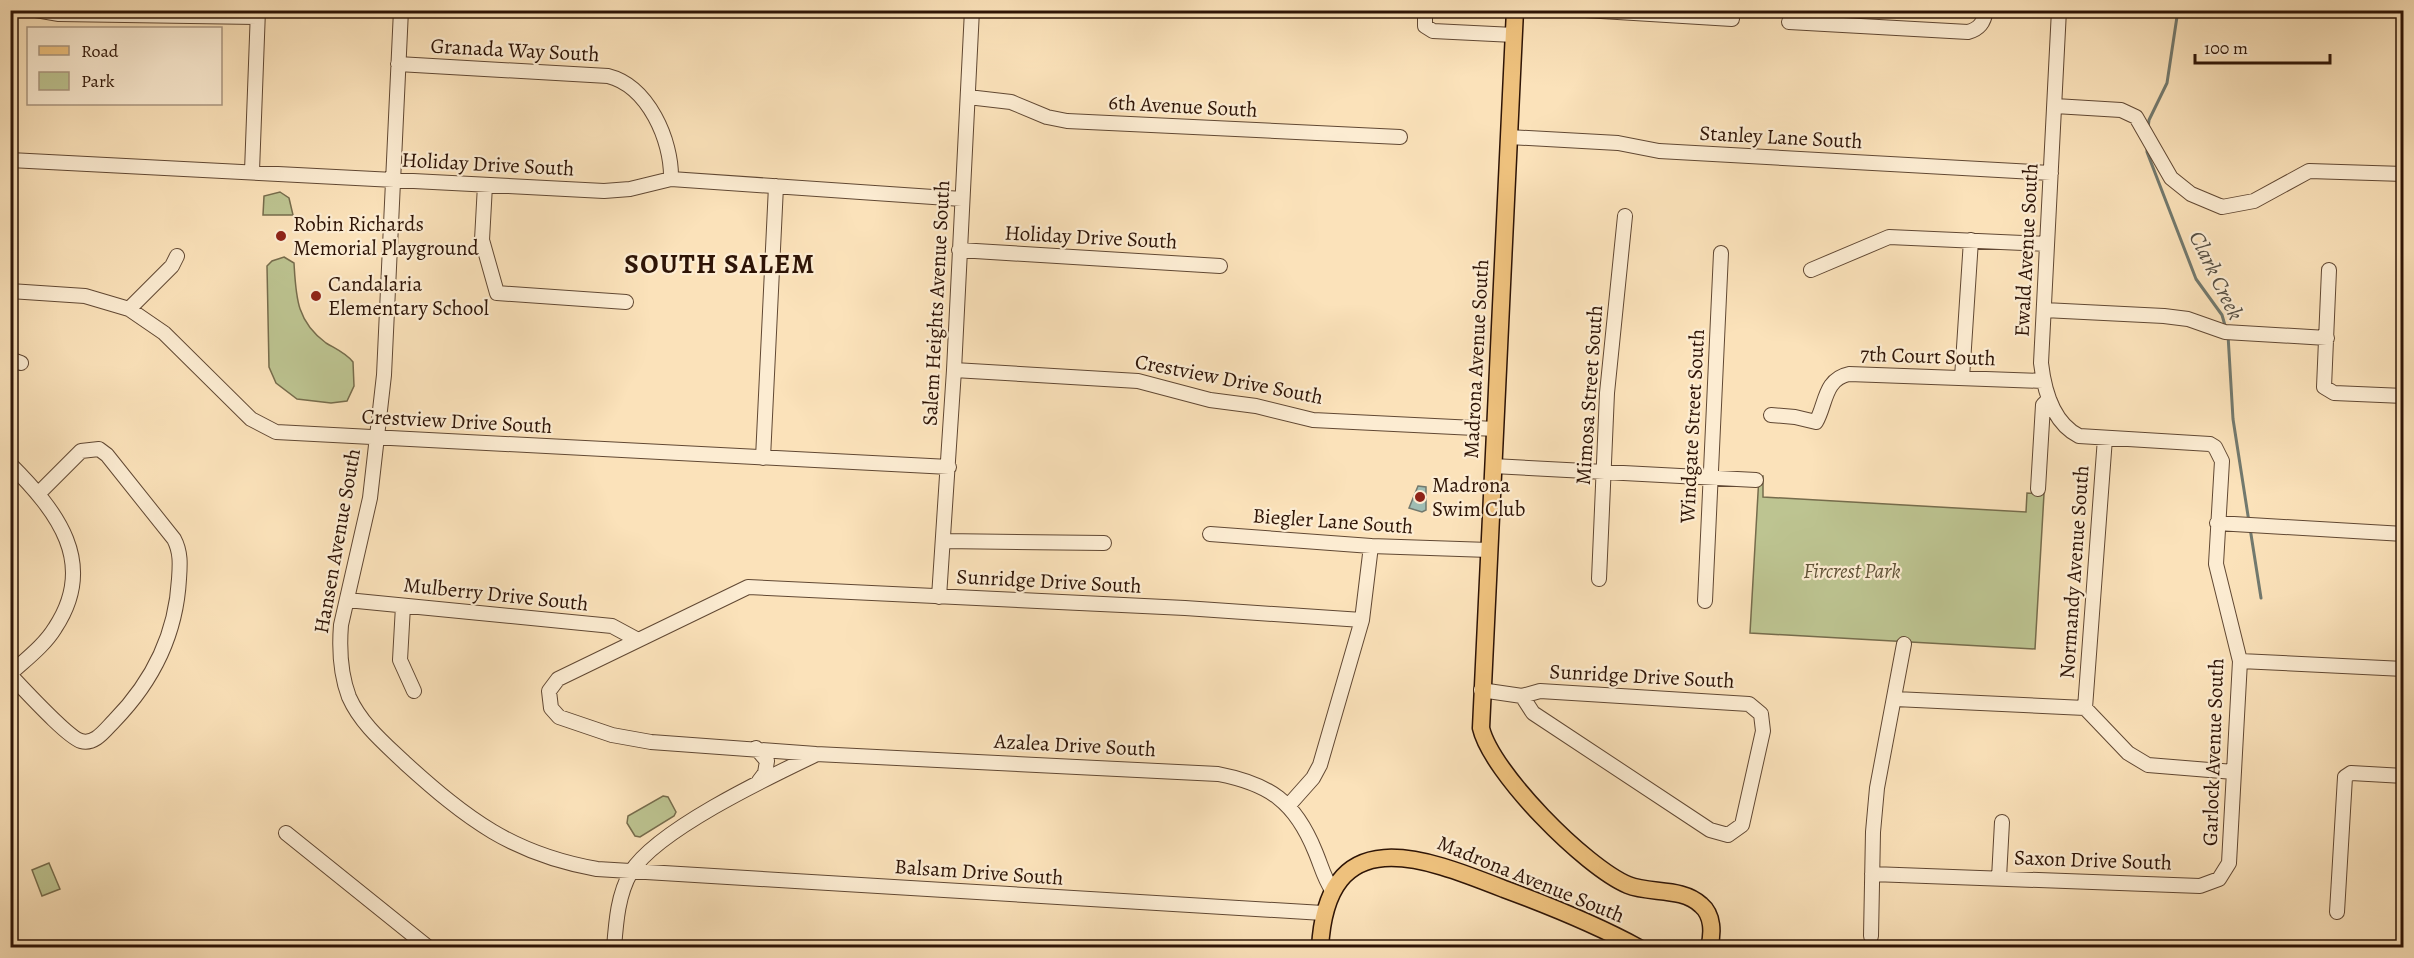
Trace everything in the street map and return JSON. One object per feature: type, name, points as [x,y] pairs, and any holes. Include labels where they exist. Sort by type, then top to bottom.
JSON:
[{"type":"main road","name":"Madrona Avenue South","points":[[1515,10],[1481,690],[1484,740],[1509,779],[1564,837],[1608,873],[1635,887],[1681,895],[1700,903],[1706,909],[1711,925],[1709,948]]},
{"type":"main road","name":"Madrona Avenue South","points":[[1320,948],[1323,913],[1332,890],[1348,873],[1368,861],[1397,856],[1422,860],[1558,909],[1639,948]]},
{"type":"street","points":[[36,10],[59,14],[257,14],[252,171]]},
{"type":"street","name":"Hansen Avenue South","points":[[401,10],[384,375],[370,498],[341,625],[341,670],[350,698],[376,736],[476,823],[510,843],[572,865],[632,872]]},
{"type":"street","name":"Salem Heights Avenue South","points":[[939,597],[949,467],[972,10]]},
{"type":"street","points":[[1425,10],[1425,26],[1430,30],[1514,35]]},
{"type":"street","points":[[1585,10],[1732,19]]},
{"type":"street","points":[[1789,22],[1968,32],[1977,29],[1983,22],[1986,10]]},
{"type":"street","name":"Ewald Avenue South","points":[[2049,399],[2043,381],[2041,363],[2059,10]]},
{"type":"street","name":"Granada Way South","points":[[398,64],[608,76],[620,80],[633,89],[655,117],[669,156],[671,179]]},
{"type":"street","name":"6th Avenue South","points":[[968,97],[1011,102],[1047,117],[1067,121],[1400,137]]},
{"type":"street","points":[[2055,106],[2121,110],[2136,117],[2171,177],[2191,194],[2222,207],[2254,201],[2309,171],[2403,174]]},
{"type":"street","name":"Stanley Lane South","points":[[1509,137],[1618,143],[1659,151],[2051,173]]},
{"type":"street","name":"Holiday Drive South","points":[[10,160],[604,191],[630,189],[671,179],[963,199]]},
{"type":"street","points":[[486,185],[482,240],[497,293],[627,302]]},
{"type":"street","points":[[764,458],[776,186]]},
{"type":"street","name":"Mimosa Street South","points":[[1599,579],[1607,393],[1626,216]]},
{"type":"street","points":[[1811,270],[1889,237],[2047,244]]},
{"type":"street","points":[[1962,378],[1971,240]]},
{"type":"street","name":"Holiday Drive South","points":[[960,250],[1220,266]]},
{"type":"street","name":"Windgate Street South","points":[[1705,601],[1721,254]]},
{"type":"street","points":[[129,309],[172,266],[177,256]]},
{"type":"street","points":[[2329,270],[2324,382],[2326,390],[2334,393],[2403,396]]},
{"type":"street","name":"Crestview Drive South","points":[[10,291],[85,296],[129,309],[164,333],[251,419],[265,428],[291,434],[949,467]]},
{"type":"street","points":[[2044,309],[2164,316],[2188,319],[2225,332],[2327,338]]},
{"type":"street","name":"Crestview Drive South","points":[[954,370],[1138,381],[1210,400],[1256,406],[1313,420],[1495,429]]},
{"type":"street","name":"7th Court South","points":[[1771,415],[1816,422],[1830,386],[1839,377],[1849,374],[2043,381]]},
{"type":"street","points":[[2038,489],[2043,405],[2049,399],[2062,421],[2072,432],[2087,437],[2105,438]]},
{"type":"street","name":"Garlock Avenue South","points":[[2105,438],[2202,443],[2216,447],[2222,461],[2217,523],[2218,580],[2233,626],[2240,661],[2229,863],[2219,879]]},
{"type":"street","name":"Normandy Avenue South","points":[[2085,708],[2105,438]]},
{"type":"street","points":[[10,464],[39,493],[58,518],[74,567],[73,582],[64,613],[54,630],[10,675],[75,738],[90,741],[114,721],[143,688],[167,643],[175,616],[179,588],[179,549],[174,539],[107,455],[99,449],[81,451],[39,493]]},
{"type":"street","points":[[1493,466],[1756,480]]},
{"type":"street","points":[[2217,523],[2403,534]]},
{"type":"street","name":"Biegler Lane South","points":[[1210,534],[1371,546],[1489,550]]},
{"type":"street","points":[[943,541],[1104,543]]},
{"type":"street","points":[[1289,805],[1313,778],[1320,765],[1362,620],[1371,546]]},
{"type":"street","name":"Sunridge Drive South","points":[[549,691],[558,679],[734,593],[757,587],[1185,608],[1362,620]]},
{"type":"street","name":"Mulberry Drive South","points":[[347,600],[612,626],[638,640]]},
{"type":"street","points":[[403,606],[400,660],[414,691]]},
{"type":"street","points":[[1871,936],[1872,874],[1878,788],[1896,699],[1904,644]]},
{"type":"street","points":[[2240,661],[2403,669]]},
{"type":"street","name":"Sunridge Drive South","points":[[1481,690],[1522,696],[1540,691],[1749,704],[1761,714],[1763,731],[1742,825],[1728,835],[1710,830],[1533,713],[1522,696]]},
{"type":"street","name":"Azalea Drive South","points":[[549,691],[551,708],[559,717],[612,735],[651,742],[816,754],[1218,774],[1252,782],[1289,805],[1311,840],[1332,890]]},
{"type":"street","points":[[1896,699],[2085,708],[2128,753],[2148,765],[2234,772]]},
{"type":"street","points":[[756,748],[767,761],[765,773],[759,781]]},
{"type":"street","points":[[614,948],[621,895],[632,872],[668,837],[759,781],[816,754]]},
{"type":"street","points":[[2337,912],[2344,782],[2347,774],[2403,776]]},
{"type":"street","name":"Saxon Drive South","points":[[1999,878],[2002,822]]},
{"type":"street","points":[[286,833],[429,948]]},
{"type":"street","name":"Balsam Drive South","points":[[632,872],[1323,913]]},
{"type":"street","name":"Saxon Drive South","points":[[1872,874],[2200,886],[2219,879]]},
{"type":"green space","points":[[280,192],[289,198],[293,215],[263,215],[264,196]]},
{"type":"green space","points":[[284,257],[294,263],[297,297],[303,317],[316,335],[353,362],[354,386],[347,401],[331,403],[297,399],[276,383],[269,367],[267,266],[272,261]]},
{"type":"green space","name":"Fircrest Park","points":[[1759,476],[1763,476],[1763,497],[2026,512],[2027,493],[2044,494],[2035,649],[1750,633]]},
{"type":"green space","points":[[663,796],[668,797],[676,812],[674,816],[640,837],[635,836],[627,823],[628,816]]},
{"type":"green space","points":[[49,863],[60,889],[42,896],[32,870]]},
{"type":"green space","points":[[1976,942],[2166,947],[1974,947]]},
{"type":"water","name":"Madrona Swim Club","points":[[1418,486],[1426,487],[1426,510],[1422,512],[1409,508]]},
{"type":"waterway","name":"Clark Creek","points":[[2148,128],[2149,120],[2167,83],[2178,10]]},
{"type":"waterway","name":"Clark Creek","points":[[2147,146],[2147,152],[2196,279],[2222,315],[2226,329]]},
{"type":"waterway","name":"Clark Creek","points":[[2228,335],[2233,419],[2249,522]]},
{"type":"waterway","name":"Clark Creek","points":[[2250,528],[2261,598]]},
{"type":"place","name":"Robin Richards Memorial Playground","points":[[281,236]]},
{"type":"place","name":"Candalaria Elementary School","points":[[316,296]]},
{"type":"place","name":"Madrona Swim Club","points":[[1420,497]]},
{"type":"district","name":"SOUTH SALEM","points":[[720,264]]}]
